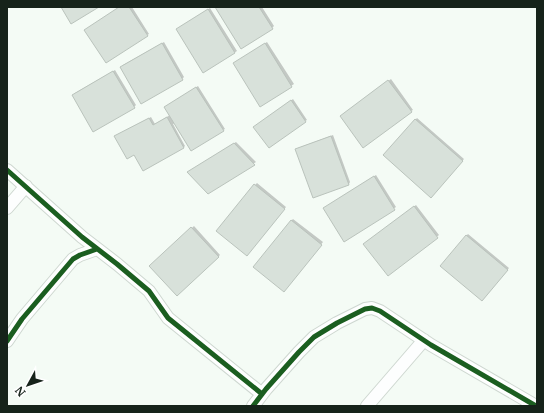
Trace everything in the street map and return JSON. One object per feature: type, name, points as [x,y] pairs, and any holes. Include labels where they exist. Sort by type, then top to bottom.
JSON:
[{"type":"street","points":[[7,170],[82,237],[149,291],[168,318],[262,394]]},
{"type":"street","points":[[7,208],[26,186]]},
{"type":"street","points":[[7,341],[22,319],[74,260],[80,255],[97,249]]},
{"type":"street","points":[[253,406],[299,352],[314,338],[337,323],[365,309],[372,308],[380,311],[424,340],[536,406]]},
{"type":"street","points":[[367,406],[424,340]]},
{"type":"building","points":[[61,7],[99,7],[71,24]]},
{"type":"building","points":[[119,7],[129,7],[148,36],[106,63],[84,30]]},
{"type":"building","points":[[215,7],[259,7],[273,29],[241,49]]},
{"type":"building","points":[[208,9],[235,53],[203,73],[176,29]]},
{"type":"building","points":[[162,43],[183,80],[141,104],[120,67]]},
{"type":"building","points":[[265,43],[292,87],[260,107],[233,63]]},
{"type":"building","points":[[113,71],[135,108],[93,132],[72,95]]},
{"type":"building","points":[[388,80],[412,112],[363,148],[340,116]]},
{"type":"building","points":[[196,87],[224,131],[191,151],[164,107]]},
{"type":"building","points":[[291,100],[306,122],[269,148],[253,127]]},
{"type":"building","points":[[167,117],[184,148],[143,171],[134,155],[127,159],[114,136],[149,118],[153,125]]},
{"type":"building","points":[[415,119],[463,161],[431,198],[383,155]]},
{"type":"building","points":[[331,136],[349,185],[313,198],[295,149]]},
{"type":"building","points":[[234,143],[255,165],[208,194],[187,172]]},
{"type":"building","points":[[374,176],[395,210],[344,242],[323,208]]},
{"type":"building","points":[[254,184],[285,209],[247,256],[216,231]]},
{"type":"building","points":[[414,206],[438,238],[388,276],[363,244]]},
{"type":"building","points":[[291,220],[322,245],[284,292],[253,267]]},
{"type":"building","points":[[191,227],[219,257],[177,296],[149,266]]},
{"type":"building","points":[[466,235],[508,270],[482,301],[440,266]]},
{"type":"cycle path","points":[[7,170],[82,237],[149,291],[168,318],[262,394]]},
{"type":"cycle path","points":[[7,341],[22,319],[73,259],[97,249]]},
{"type":"cycle path","points":[[253,406],[266,389],[314,337],[337,323],[365,309],[372,308],[380,311],[431,345],[536,406]]}]
